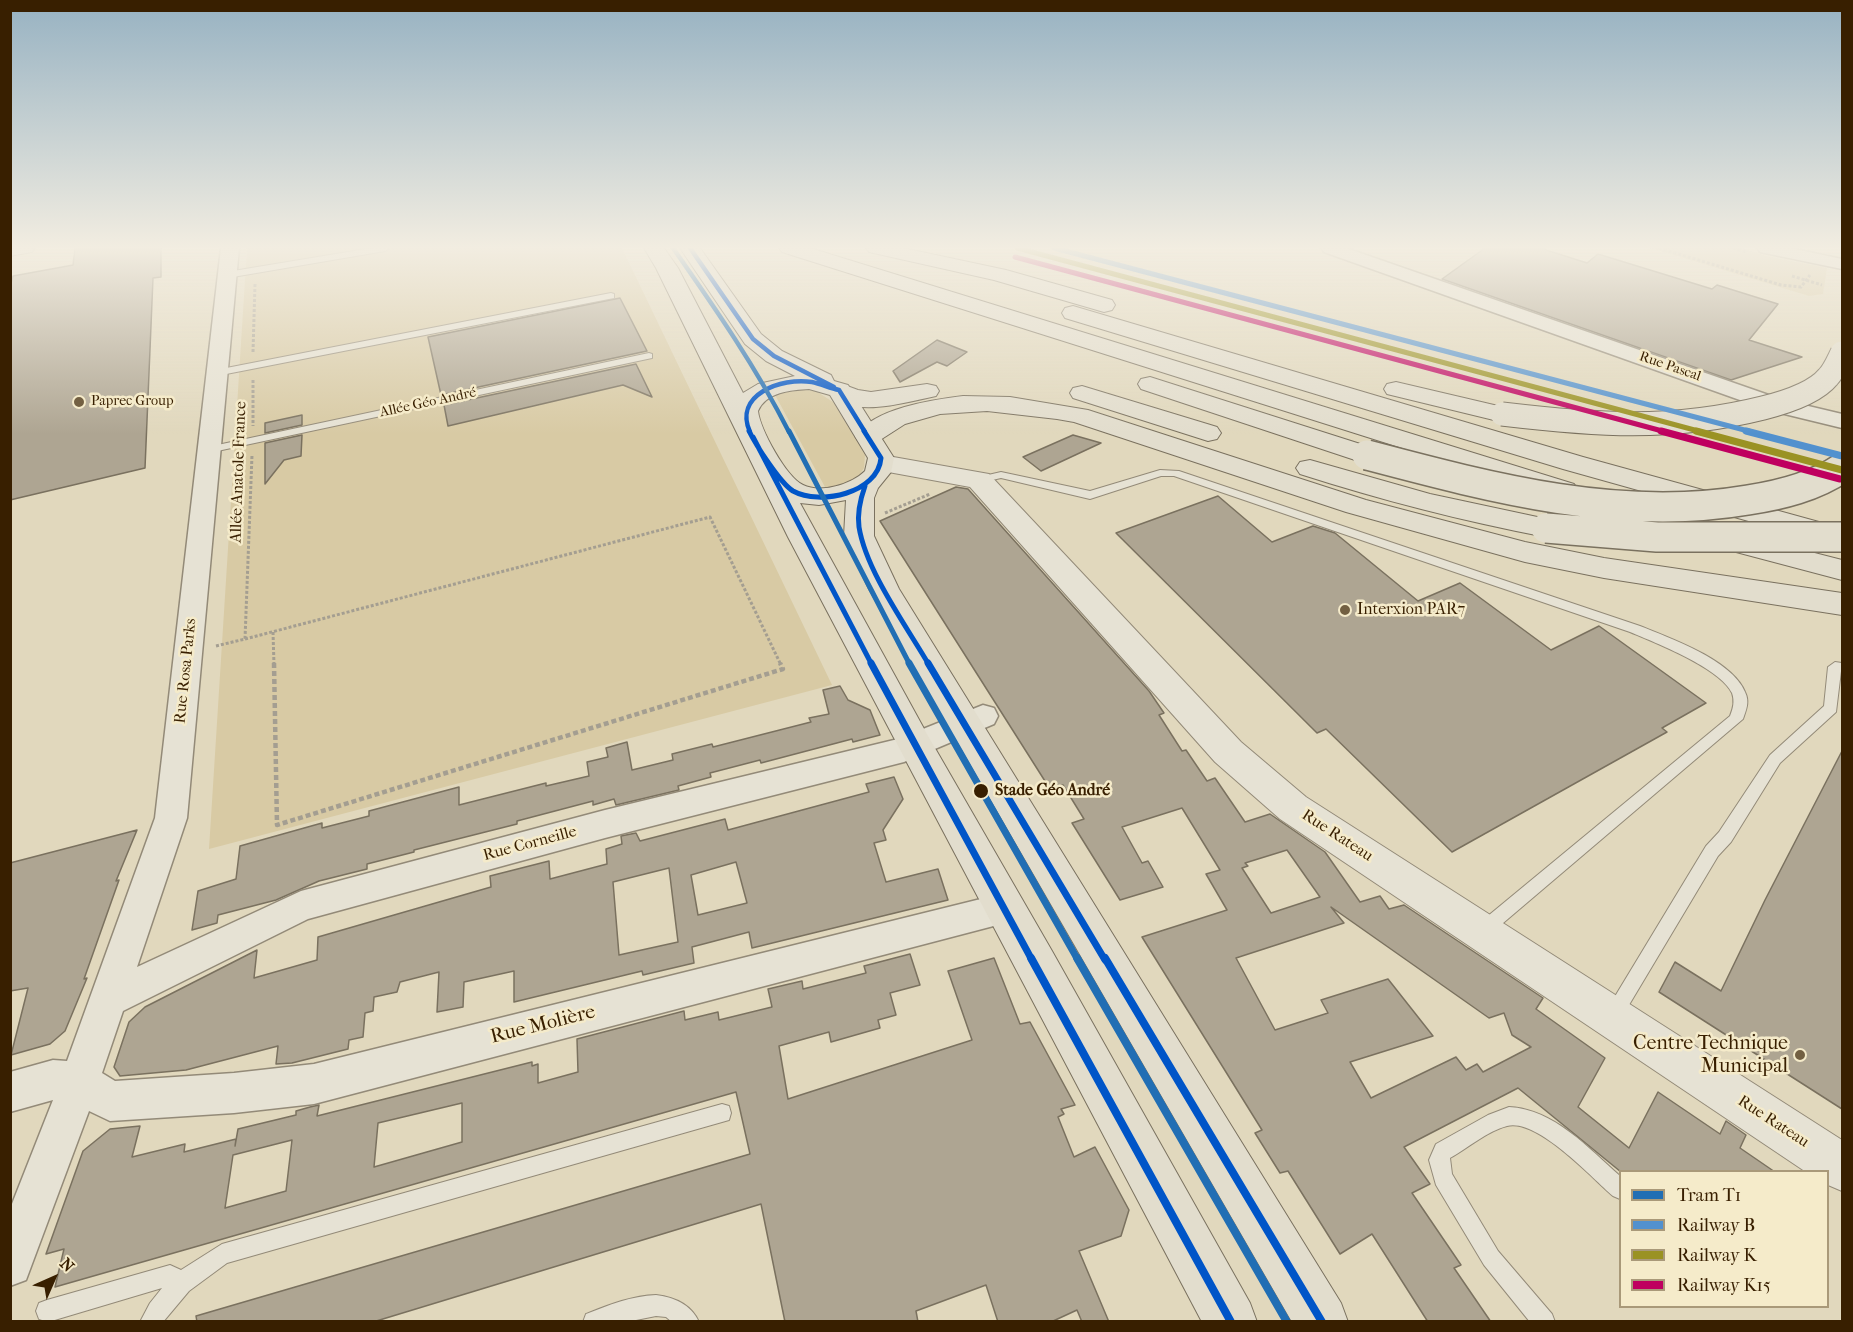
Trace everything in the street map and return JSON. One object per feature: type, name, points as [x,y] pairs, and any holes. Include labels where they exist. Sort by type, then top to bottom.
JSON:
[{"type":"main road","points":[[689,310],[803,537],[915,746],[1231,1322]]},
{"type":"main road","points":[[733,310],[753,339],[774,356],[846,395],[866,401],[966,385],[1001,383],[1080,392],[1368,487],[1475,516],[1546,528],[1627,537],[1842,538]]},
{"type":"main road","points":[[933,310],[1058,355],[1367,455],[1476,484],[1579,502],[1632,507],[1679,508],[1740,503],[1795,491],[1832,476],[1842,468]]},
{"type":"main road","points":[[986,310],[1697,532],[1842,570]]},
{"type":"main road","points":[[1065,310],[1573,464],[1842,538]]},
{"type":"main road","points":[[1120,310],[1361,380],[1502,414],[1597,424],[1656,424],[1731,416],[1794,400],[1828,378],[1842,353]]},
{"type":"main road","points":[[799,382],[810,382],[837,389],[872,462],[843,493],[824,496],[795,492],[785,486],[749,429],[745,413],[751,399],[767,389],[799,382]]},
{"type":"main road","points":[[1322,1322],[975,719],[884,589],[859,536],[860,498],[872,462],[895,419],[926,409],[961,404],[997,403],[1040,407],[1079,415],[1376,514],[1526,552],[1615,570],[1842,604]]},
{"type":"street","name":"Rue Rosa Parks","points":[[10,1264],[80,1082],[171,818],[223,310]]},
{"type":"street","name":"Rue Pascal","points":[[1507,310],[1776,405],[1842,422]]},
{"type":"street","points":[[872,462],[973,479]]},
{"type":"street","name":"Rue Rateau","points":[[973,479],[1228,752],[1293,808],[1842,1167]]},
{"type":"street","name":"Rue Corneille","points":[[107,1000],[301,906],[915,746],[975,719]]},
{"type":"street","name":"Rue Molière","points":[[80,1082],[110,1101],[234,1093],[314,1084],[1005,908]]},
{"type":"street","points":[[10,1092],[53,1080],[80,1082]]},
{"type":"lane","points":[[216,373],[539,310]]},
{"type":"lane","name":"Allée Géo André","points":[[208,450],[649,356]]},
{"type":"lane","points":[[973,479],[1001,475],[1090,495],[1160,473],[1175,473],[1635,629],[1682,649],[1722,674],[1739,695],[1742,704],[1736,718],[1482,930]]},
{"type":"lane","points":[[1612,1016],[1712,851],[1725,837],[1775,759],[1831,708],[1835,667],[1842,668]]},
{"type":"lane","points":[[151,1322],[158,1306],[179,1283],[222,1254],[722,1113]]},
{"type":"lane","points":[[1544,1322],[1491,1258],[1443,1178],[1439,1160],[1443,1151],[1508,1116],[1521,1116],[1537,1122],[1559,1138],[1619,1188]]},
{"type":"lane","points":[[47,1311],[170,1275],[179,1283]]},
{"type":"lane","points":[[594,1322],[650,1304],[680,1311],[688,1322]]},
{"type":"path","name":"Allée Anatole France","points":[[245,639],[254,310]]},
{"type":"path","points":[[859,524],[973,479]]},
{"type":"path","points":[[189,652],[273,633],[710,517],[783,669],[277,825],[273,633]]},
{"type":"shaded area","points":[[243,310],[652,310],[832,685],[209,849]]},
{"type":"shaded area","points":[[795,389],[816,391],[833,402],[865,455],[864,468],[856,480],[834,487],[825,487],[774,393]]},
{"type":"building","name":"Paprec Group","points":[[10,310],[152,310],[145,468],[10,500]]},
{"type":"building","points":[[560,310],[626,310],[647,351],[441,395],[428,337]]},
{"type":"building","points":[[1531,310],[1773,310],[1749,340],[1802,357],[1731,380]]},
{"type":"building","points":[[937,340],[967,352],[947,366],[937,362],[900,382],[893,371]]},
{"type":"building","points":[[636,364],[652,397],[623,385],[448,426],[444,405]]},
{"type":"building","points":[[302,415],[302,425],[265,433],[265,423]]},
{"type":"building","points":[[302,435],[301,456],[284,460],[265,484],[265,443]]},
{"type":"building","points":[[1073,435],[1101,443],[1041,471],[1023,457]]},
{"type":"building","points":[[956,487],[968,489],[1149,691],[1164,713],[1159,715],[1182,751],[1186,750],[1207,781],[1215,778],[1245,822],[1270,814],[1325,852],[1360,902],[1380,896],[1389,909],[1404,905],[1543,998],[1536,1009],[1605,1058],[1578,1107],[1629,1148],[1658,1092],[1720,1134],[1726,1121],[1746,1135],[1740,1148],[1772,1170],[1619,1170],[1518,1088],[1404,1147],[1430,1184],[1412,1193],[1461,1265],[1454,1268],[1491,1322],[1428,1322],[1372,1234],[1340,1254],[1288,1171],[1280,1173],[1255,1133],[1262,1130],[1142,937],[1227,910],[1206,874],[1220,870],[1182,808],[1122,827],[1142,863],[1148,861],[1163,887],[1120,900],[1072,823],[1084,819],[1063,785],[1050,789],[880,521]],"holes":[[[1287,850],[1320,897],[1271,913],[1242,868],[1248,866],[1245,863]],[[1331,907],[1489,1018],[1504,1013],[1512,1035],[1531,1047],[1483,1072],[1477,1064],[1466,1070],[1456,1057],[1371,1098],[1350,1062],[1433,1036],[1388,979],[1321,1000],[1328,1013],[1275,1030],[1236,958],[1344,923]]]},
{"type":"building","points":[[1218,496],[1272,542],[1313,526],[1335,533],[1418,601],[1460,583],[1551,650],[1599,626],[1706,703],[1662,728],[1667,732],[1452,852],[1326,729],[1317,733],[1116,533]]},
{"type":"building","points":[[840,686],[848,700],[870,710],[880,735],[853,742],[852,739],[761,763],[760,760],[710,773],[711,777],[678,786],[679,790],[616,805],[614,799],[593,805],[593,801],[517,821],[517,824],[414,850],[414,852],[367,864],[367,869],[319,881],[276,900],[218,915],[217,923],[192,930],[198,891],[236,879],[240,846],[322,823],[322,828],[369,816],[369,811],[459,787],[459,805],[546,783],[546,786],[589,776],[587,762],[608,757],[606,748],[627,742],[632,770],[673,760],[672,754],[712,744],[713,747],[811,722],[809,718],[829,714],[823,690]]},
{"type":"building","name":"Centre Technique Municipal","points":[[1842,751],[1842,1109],[1659,992],[1675,962],[1721,991]]},
{"type":"building","points":[[894,777],[903,799],[883,830],[886,840],[874,843],[886,882],[938,869],[948,900],[752,948],[749,932],[692,947],[694,963],[643,975],[642,971],[514,1002],[514,971],[464,982],[463,1007],[437,1012],[439,972],[400,982],[397,992],[374,997],[373,1011],[365,1013],[363,1037],[349,1040],[348,1049],[292,1063],[276,1064],[278,1046],[186,1070],[120,1076],[114,1067],[129,1022],[145,1007],[257,950],[254,978],[317,960],[318,937],[491,887],[490,876],[549,861],[550,879],[607,864],[606,849],[622,844],[621,836],[636,833],[640,841],[725,819],[728,830],[869,792],[866,784]],"holes":[[[736,862],[747,903],[698,915],[691,875]],[[669,868],[678,942],[619,955],[613,882]]]},
{"type":"building","points":[[137,830],[116,881],[119,880],[84,979],[87,978],[65,1031],[50,1044],[11,1055],[28,988],[10,991],[10,863]]},
{"type":"building","points":[[910,954],[920,985],[890,993],[896,1015],[878,1020],[880,1028],[831,1042],[829,1032],[779,1046],[788,1099],[972,1040],[948,971],[994,958],[1020,1024],[1030,1022],[1075,1105],[1061,1109],[1064,1114],[1058,1117],[1074,1157],[1095,1147],[1129,1210],[1121,1236],[1079,1251],[1109,1322],[1082,1322],[1077,1310],[1051,1322],[998,1322],[986,1285],[916,1311],[918,1322],[785,1322],[761,1204],[373,1322],[197,1322],[196,1316],[750,1154],[736,1092],[55,1287],[64,1249],[46,1254],[83,1151],[110,1129],[140,1126],[132,1157],[185,1144],[184,1152],[236,1139],[235,1146],[238,1129],[296,1115],[296,1111],[310,1107],[319,1105],[317,1116],[532,1062],[532,1066],[538,1064],[538,1083],[578,1072],[577,1039],[684,1011],[685,1020],[718,1012],[719,1020],[772,1007],[768,989],[802,981],[803,989],[866,973],[864,966]],"holes":[[[462,1103],[462,1142],[374,1167],[378,1123]],[[292,1140],[286,1191],[225,1208],[233,1155]]]},
{"type":"tram line","name":"T1","points":[[716,310],[768,391],[923,690],[1287,1322]]},
{"type":"rail line","name":"K15","points":[[1213,310],[1840,479]]},
{"type":"rail line","name":"K","points":[[1248,310],[1842,470]]},
{"type":"rail line","name":"B","points":[[1289,310],[1842,456]]},
{"type":"transit line","name":"T1","points":[[733,310],[753,339],[774,356],[834,387]]},
{"type":"transit line","name":"T1","points":[[810,382],[839,390],[881,458],[877,473],[862,486],[828,496],[798,493],[780,479],[750,433],[745,411],[749,402],[756,395],[777,386],[810,382]]},
{"type":"transit line","name":"T1","points":[[753,437],[803,537],[915,746],[1231,1322]]},
{"type":"transit line","name":"T1","points":[[865,486],[860,500],[859,527],[866,551],[884,589],[1322,1322]]},
{"type":"place","name":"Paprec Group","points":[[79,402]]},
{"type":"place","name":"Interxion PAR7","points":[[1345,610]]},
{"type":"place","name":"Stade Géo André","points":[[981,791]]},
{"type":"place","name":"Centre Technique Municipal","points":[[1800,1055]]}]
